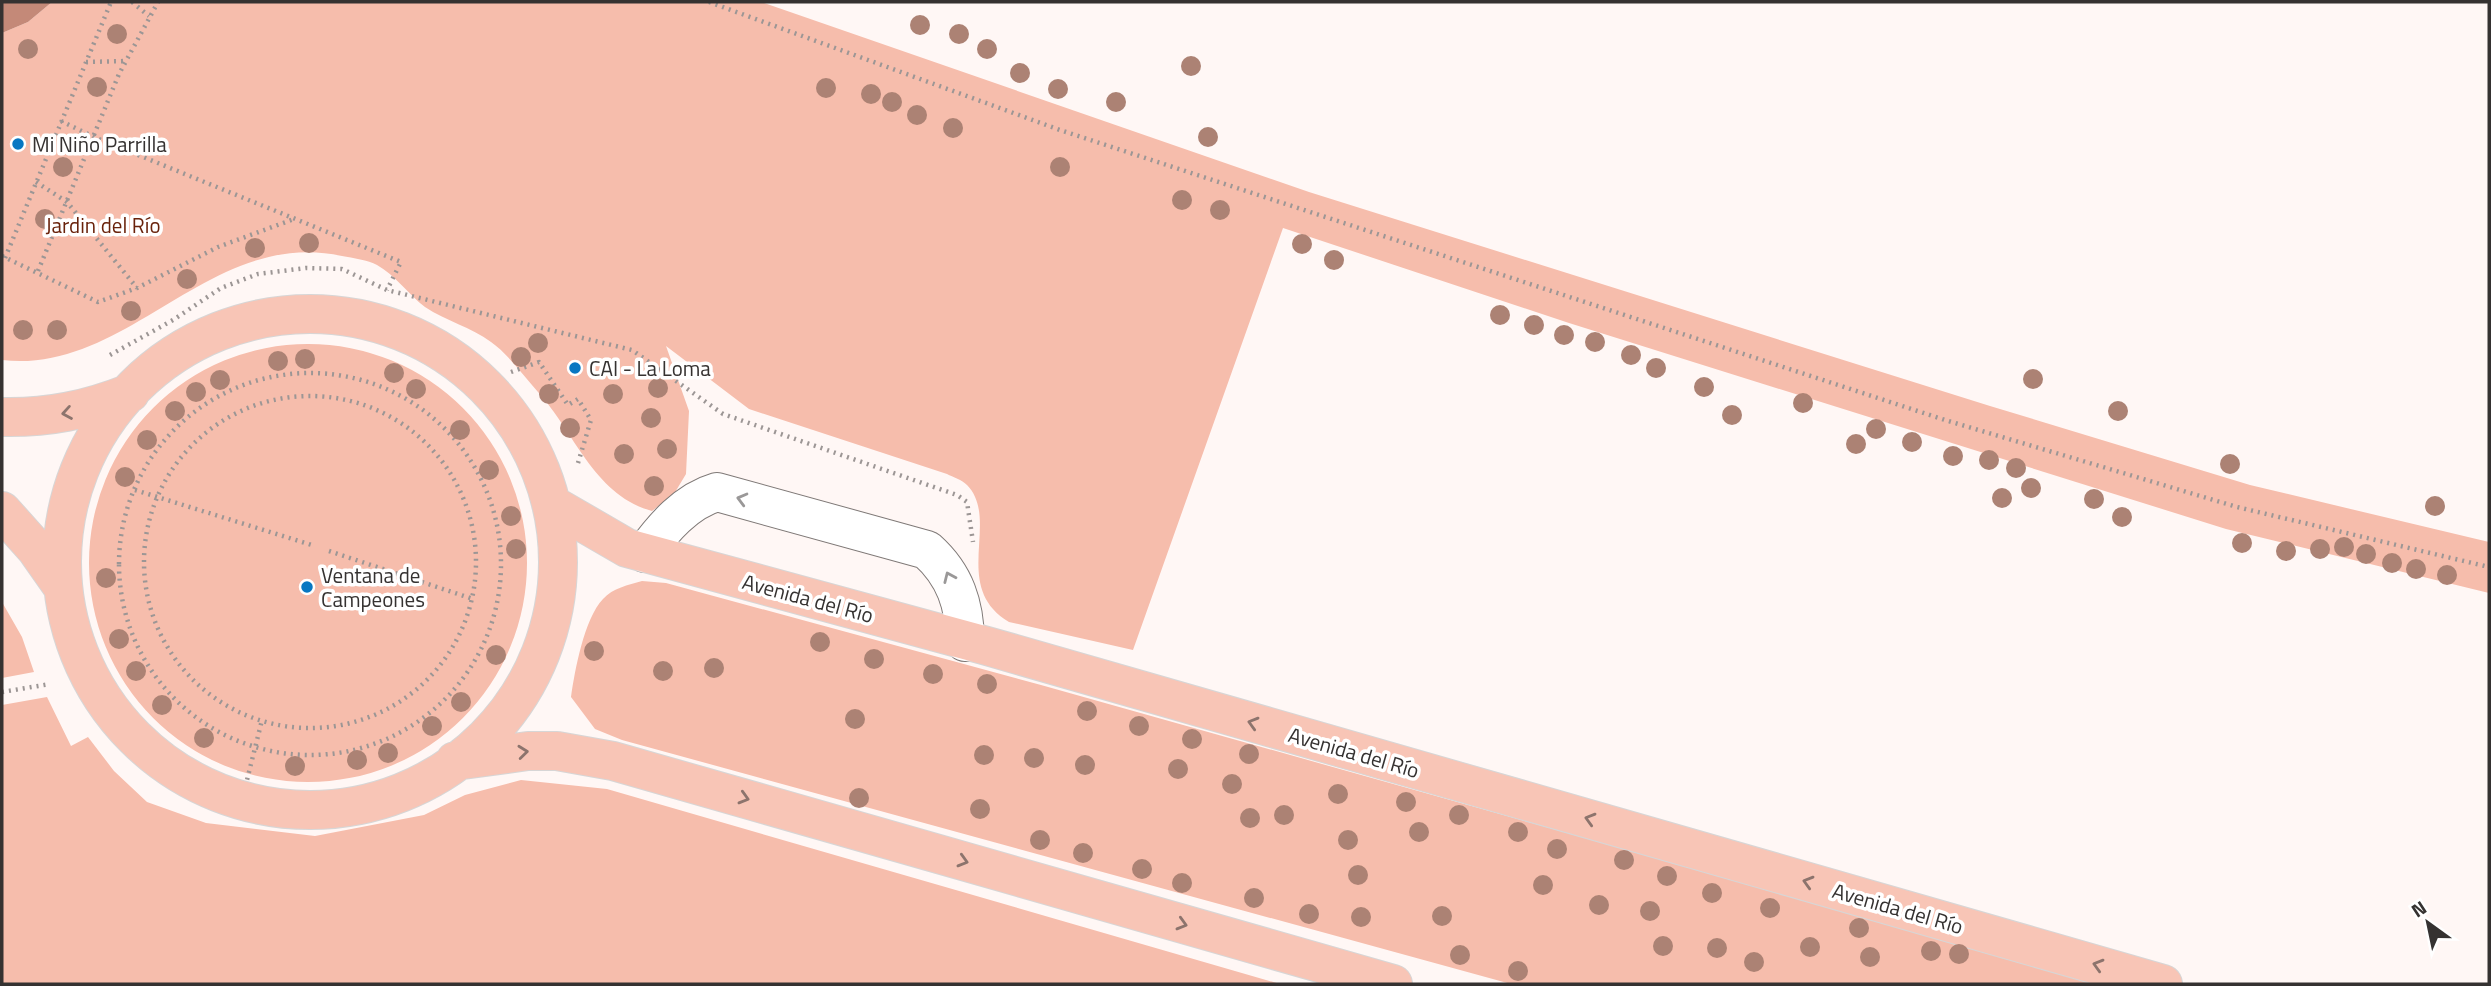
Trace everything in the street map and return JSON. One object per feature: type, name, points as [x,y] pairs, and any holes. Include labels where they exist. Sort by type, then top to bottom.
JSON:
[{"type":"main road","points":[[296,315],[338,316],[376,323],[416,338],[451,358],[496,397],[530,447],[551,503],[558,566],[553,608],[542,648],[513,702],[486,734],[455,761],[399,792],[358,804],[293,809],[242,800],[210,789],[173,769],[124,727],[99,695],[82,661],[69,624],[62,586],[62,544],[75,482],[103,426],[130,393],[178,353],[234,326],[296,315]]},
{"type":"main road","points":[[2,417],[58,415],[91,408],[130,393]]},
{"type":"main road","name":"Avenida del Río","points":[[551,503],[610,538],[645,553],[2163,984]]},
{"type":"main road","points":[[2,511],[36,549],[62,586]]},
{"type":"main road","points":[[455,761],[528,751],[557,751],[613,761],[1394,984]]},
{"type":"lane","points":[[645,553],[664,526],[706,495],[717,492],[927,550],[945,566],[965,612],[965,642]]},
{"type":"path","points":[[111,2],[3,257],[38,271],[98,302],[136,288],[218,247],[294,219]]},
{"type":"path","points":[[132,2],[149,16]]},
{"type":"path","points":[[38,271],[94,137],[149,16],[158,2]]},
{"type":"path","points":[[709,2],[1060,130],[1932,415],[2237,507],[2489,567]]},
{"type":"path","points":[[86,62],[128,61]]},
{"type":"path","points":[[61,121],[94,137],[401,262],[387,290]]},
{"type":"path","points":[[36,182],[66,202],[136,288]]},
{"type":"path","points":[[102,360],[173,320],[220,288],[258,274],[306,268],[342,270],[387,290],[632,349],[723,414],[957,495],[967,502],[971,514],[974,552]]},
{"type":"path","points":[[511,372],[539,362],[568,405],[578,399],[591,420],[578,463]]},
{"type":"path","points":[[309,373],[355,378],[404,397],[432,416],[456,439],[475,466],[489,497],[498,528],[499,595],[490,627],[476,657],[457,685],[416,721],[376,742],[344,751],[311,754],[255,746],[215,730],[188,711],[164,688],[145,661],[131,631],[121,599],[118,566],[121,533],[143,470],[163,443],[186,419],[214,399],[243,385],[275,376],[309,373]]},
{"type":"path","points":[[299,394],[349,399],[415,430],[455,478],[476,536],[473,599],[449,655],[405,699],[349,725],[288,728],[262,720],[229,709],[181,671],[151,618],[142,557],[155,497],[189,446],[239,410],[299,394]]},
{"type":"path","points":[[135,490],[315,545]]},
{"type":"path","points":[[329,551],[473,599]]},
{"type":"path","points":[[2,692],[50,684]]},
{"type":"path","points":[[242,800],[262,720]]},
{"type":"green space","name":"Jardin del Río","points":[[52,2],[761,2],[1309,192],[1990,406],[2250,485],[2489,542],[2489,593],[2226,529],[1569,323],[1283,228],[1133,650],[1009,622],[992,608],[982,591],[979,572],[980,516],[976,500],[967,485],[960,480],[749,409],[666,346],[689,411],[686,474],[674,494],[652,511],[632,503],[600,477],[551,408],[497,347],[475,332],[425,307],[384,269],[365,260],[295,253],[251,262],[210,280],[90,346],[47,359],[2,360],[2,33],[28,22]]},
{"type":"green space","points":[[308,344],[351,348],[392,361],[430,381],[463,408],[490,441],[510,479],[523,520],[527,563],[523,606],[510,647],[490,685],[463,718],[430,745],[392,765],[351,778],[308,782],[265,778],[224,765],[186,745],[153,718],[126,685],[106,647],[93,606],[89,563],[93,520],[106,479],[126,441],[153,408],[186,381],[224,361],[265,348]]},
{"type":"green space","points":[[642,581],[666,583],[1041,685],[2105,984],[1511,984],[622,740],[595,729],[571,697],[581,645],[596,608],[611,592]]},
{"type":"green space","points":[[2,602],[22,637],[34,672],[2,678]]},
{"type":"green space","points":[[47,697],[71,746],[88,737],[114,771],[147,802],[206,823],[315,836],[424,815],[465,795],[521,780],[607,789],[1280,984],[2,984],[2,705]]},
{"type":"shaded area","points":[[2,2],[52,2],[28,22],[2,33]]},
{"type":"place","name":"Mi Niño Parrilla","points":[[18,144]]},
{"type":"place","name":"CAI - La Loma","points":[[575,368]]},
{"type":"place","name":"Ventana de Campeones","points":[[307,587]]}]
